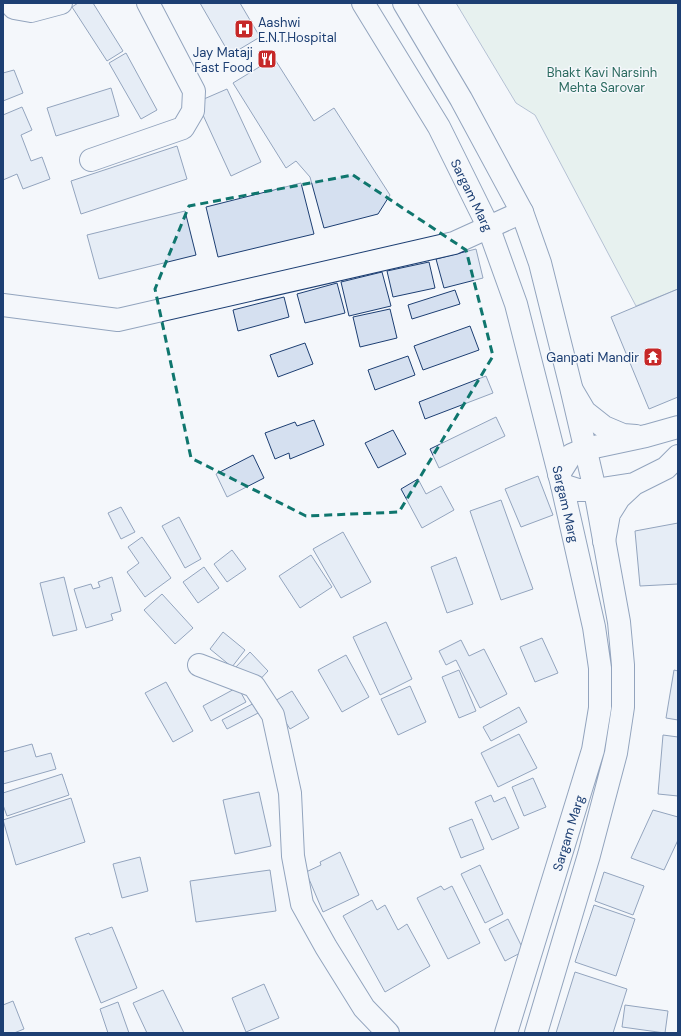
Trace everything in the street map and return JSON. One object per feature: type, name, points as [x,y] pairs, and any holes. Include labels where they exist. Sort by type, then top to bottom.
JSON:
[{"type":"main road","points":[[10,3],[14,8],[31,11],[61,3]]},
{"type":"main road","points":[[91,160],[184,128],[193,111],[194,91],[148,3]]},
{"type":"main road","name":"Sargam Marg","points":[[363,3],[438,127],[488,226],[516,304],[561,479],[594,627],[600,668],[600,708],[593,750],[506,1033]]},
{"type":"main road","name":"Sargam Marg","points":[[404,3],[461,99],[522,212],[540,263],[585,449],[619,622],[623,665],[623,707],[616,754],[589,855],[536,1033]]},
{"type":"main road","points":[[3,305],[118,320],[454,244],[488,226],[522,212]]},
{"type":"main road","points":[[571,387],[585,412],[604,427],[623,435],[646,436]]},
{"type":"main road","points":[[634,484],[594,490],[578,490],[561,479],[572,455],[585,449],[646,436],[678,427]]},
{"type":"main road","points":[[604,541],[609,514],[619,498],[634,484],[666,468],[678,456]]},
{"type":"main road","points":[[199,665],[254,686],[273,715],[290,793],[293,856],[302,904],[364,1008],[388,1033]]},
{"type":"highlighted area","points":[[353,175],[466,250],[493,356],[399,512],[306,516],[191,458],[155,289],[189,206]]},
{"type":"green space","name":"Bhakt Kavi Narsinh Mehta Sarovar","points":[[456,3],[678,3],[678,289],[636,306],[535,115],[516,103]]},
{"type":"building","points":[[78,3],[93,3],[123,51],[107,61],[72,7]]},
{"type":"building","points":[[200,3],[240,3],[260,37],[230,55]]},
{"type":"building","points":[[126,53],[157,110],[141,119],[109,63]]},
{"type":"building","points":[[274,58],[314,121],[334,108],[390,195],[378,214],[324,228],[310,177],[296,161],[286,168],[233,83]]},
{"type":"building","points":[[14,70],[23,93],[3,101],[3,73]]},
{"type":"building","points":[[111,88],[119,116],[56,136],[47,108]]},
{"type":"building","points":[[227,89],[261,162],[231,176],[197,102]]},
{"type":"building","points":[[22,107],[32,130],[21,135],[31,161],[42,157],[50,179],[23,189],[17,174],[3,180],[3,115]]},
{"type":"building","points":[[177,146],[187,179],[81,214],[71,181]]},
{"type":"building","points":[[301,183],[314,234],[218,257],[206,207]]},
{"type":"building","points":[[185,211],[196,255],[99,279],[87,235]]},
{"type":"building","points":[[476,249],[483,278],[444,288],[436,259]]},
{"type":"building","points":[[429,262],[435,288],[393,297],[387,271]]},
{"type":"building","points":[[382,272],[391,306],[349,316],[341,282]]},
{"type":"building","points":[[337,283],[345,313],[305,323],[297,294]]},
{"type":"building","name":"Ganpati Mandir","points":[[678,289],[678,397],[649,409],[611,317]]},
{"type":"building","points":[[455,290],[460,304],[412,319],[408,305]]},
{"type":"building","points":[[284,297],[289,317],[238,331],[233,310]]},
{"type":"building","points":[[390,309],[397,338],[360,347],[353,317]]},
{"type":"building","points":[[470,326],[479,350],[423,370],[414,346]]},
{"type":"building","points":[[305,343],[313,364],[278,377],[270,355]]},
{"type":"building","points":[[408,356],[415,375],[375,390],[368,370]]},
{"type":"building","points":[[486,376],[493,393],[425,419],[419,402]]},
{"type":"building","points":[[496,417],[505,436],[439,468],[430,449]]},
{"type":"building","points":[[314,420],[324,445],[290,459],[289,453],[275,459],[265,433],[295,422],[297,426]]},
{"type":"building","points":[[393,430],[406,454],[378,468],[365,443]]},
{"type":"building","points":[[253,455],[264,478],[227,497],[216,474]]},
{"type":"building","points":[[538,476],[553,515],[521,527],[505,489]]},
{"type":"building","points":[[418,479],[426,494],[441,486],[454,510],[422,528],[401,489]]},
{"type":"building","points":[[501,500],[533,589],[501,600],[470,511]]},
{"type":"building","points":[[121,507],[135,532],[121,539],[108,513]]},
{"type":"building","points":[[179,517],[201,559],[185,568],[162,526]]},
{"type":"building","points":[[678,523],[678,584],[640,586],[635,531]]},
{"type":"building","points":[[343,532],[371,582],[341,598],[313,549]]},
{"type":"building","points":[[142,537],[171,578],[145,597],[127,572],[139,563],[128,547]]},
{"type":"building","points":[[232,550],[246,569],[227,582],[214,564]]},
{"type":"building","points":[[311,555],[332,587],[300,608],[279,576]]},
{"type":"building","points":[[456,557],[473,604],[447,613],[431,567]]},
{"type":"building","points":[[204,567],[219,588],[198,603],[183,582]]},
{"type":"building","points":[[64,577],[77,630],[53,636],[40,583]]},
{"type":"building","points":[[112,577],[121,611],[111,614],[113,620],[86,628],[74,589],[91,584],[93,589],[100,587],[98,582]]},
{"type":"building","points":[[162,594],[193,628],[175,644],[144,610]]},
{"type":"building","points":[[386,622],[412,679],[380,695],[353,637]]},
{"type":"building","points":[[223,632],[245,650],[232,667],[210,649]]},
{"type":"building","points":[[542,638],[558,673],[535,682],[520,647]]},
{"type":"building","points":[[461,640],[469,656],[484,649],[507,694],[480,708],[456,660],[446,665],[439,651]]},
{"type":"building","points":[[250,652],[268,671],[254,686],[235,668]]},
{"type":"building","points":[[346,655],[369,697],[342,712],[318,670]]},
{"type":"building","points":[[459,670],[476,711],[459,718],[442,677]]},
{"type":"building","points":[[674,670],[678,671],[678,720],[666,718]]},
{"type":"building","points":[[166,682],[193,731],[173,742],[145,693]]},
{"type":"building","points":[[410,686],[426,722],[398,735],[381,699]]},
{"type":"building","points":[[238,687],[246,702],[211,721],[203,706]]},
{"type":"building","points":[[292,691],[309,718],[290,729],[273,702]]},
{"type":"building","points":[[260,700],[264,710],[227,729],[222,720]]},
{"type":"building","points":[[519,707],[527,722],[491,741],[483,727]]},
{"type":"building","points":[[519,734],[537,768],[498,787],[481,753]]},
{"type":"building","points":[[663,735],[678,737],[678,796],[658,794]]},
{"type":"building","points":[[32,744],[36,757],[51,753],[56,769],[3,784],[3,752]]},
{"type":"building","points":[[62,774],[69,795],[7,816],[3,805],[3,793]]},
{"type":"building","points":[[533,778],[546,807],[524,816],[512,787]]},
{"type":"building","points":[[259,792],[271,846],[235,854],[223,800]]},
{"type":"building","points":[[491,795],[494,802],[505,797],[519,828],[492,840],[475,802]]},
{"type":"building","points":[[71,798],[85,842],[16,865],[3,820]]},
{"type":"building","points":[[653,810],[678,817],[678,840],[664,870],[631,858]]},
{"type":"building","points":[[472,819],[484,849],[461,858],[449,828]]},
{"type":"building","points":[[340,852],[359,895],[323,912],[306,872],[321,865],[320,862]]},
{"type":"building","points":[[140,857],[148,891],[122,898],[113,864]]},
{"type":"building","points":[[480,865],[503,914],[485,923],[461,874]]},
{"type":"building","points":[[270,870],[276,911],[196,922],[190,881]]},
{"type":"building","points":[[604,872],[644,886],[633,915],[595,901]]},
{"type":"building","points":[[441,886],[444,890],[452,886],[480,943],[448,959],[417,898]]},
{"type":"building","points":[[372,900],[377,910],[385,905],[398,930],[407,924],[430,966],[385,992],[343,916]]},
{"type":"building","points":[[594,905],[635,919],[616,976],[575,962]]},
{"type":"building","points":[[508,919],[524,951],[505,961],[489,929]]},
{"type":"building","points":[[112,927],[137,988],[101,1003],[75,938],[89,933],[90,935]]},
{"type":"building","points":[[575,972],[627,989],[613,1033],[556,1033]]},
{"type":"building","points":[[264,984],[279,1018],[246,1032],[232,998]]},
{"type":"building","points":[[163,990],[184,1033],[147,1033],[133,1003]]},
{"type":"building","points":[[13,1001],[24,1029],[14,1033],[3,1033],[3,1005]]},
{"type":"building","points":[[118,1002],[129,1033],[108,1033],[100,1009]]},
{"type":"building","points":[[625,1005],[668,1011],[665,1033],[622,1027]]},
{"type":"place","name":"Aashwi E.N.T.Hospital","points":[[244,29]]},
{"type":"place","name":"Jay Mataji Fast Food","points":[[267,59]]},
{"type":"place","name":"Ganpati Mandir","points":[[653,357]]}]
